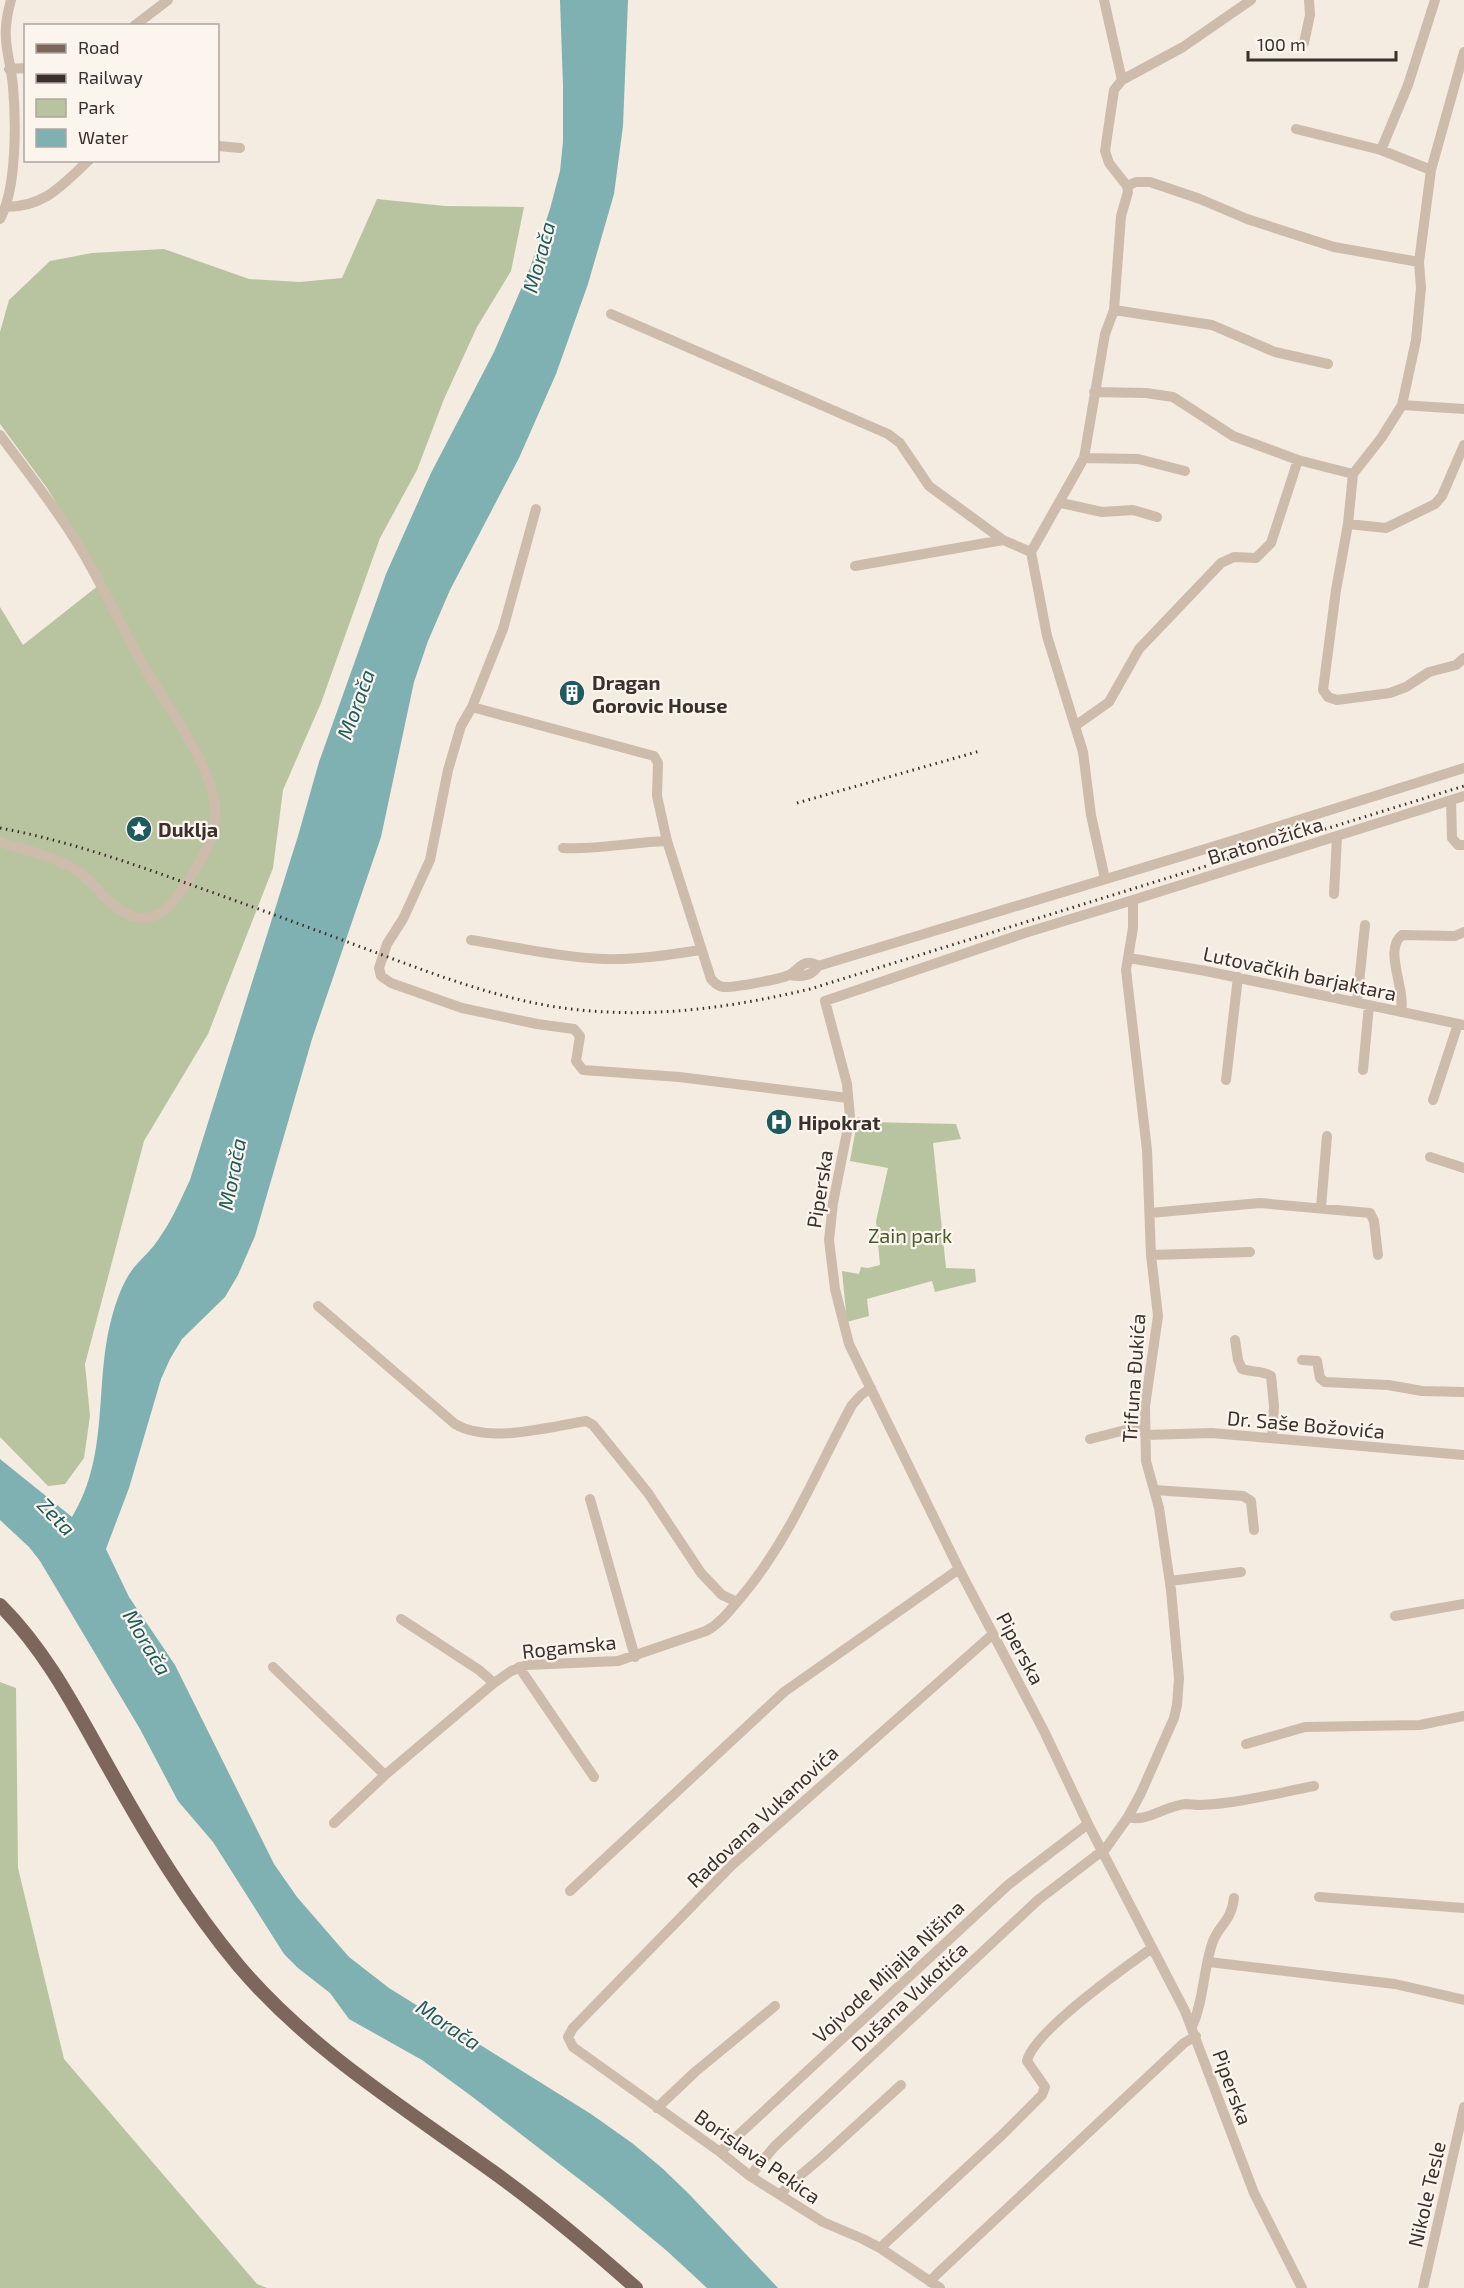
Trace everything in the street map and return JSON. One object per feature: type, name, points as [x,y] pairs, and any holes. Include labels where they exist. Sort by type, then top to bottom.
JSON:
[{"type":"main road","points":[[0,1605],[28,1636],[53,1670],[141,1824],[188,1900],[224,1948],[258,1987],[296,2025],[343,2065],[519,2191],[636,2288]]},
{"type":"street","points":[[0,219],[5,207],[21,122],[5,51],[4,32],[11,0]]},
{"type":"street","points":[[137,24],[168,0]]},
{"type":"street","points":[[1104,0],[1122,80]]},
{"type":"street","points":[[1105,879],[1091,815],[1083,752],[1047,636],[1031,552],[1084,458],[1105,334],[1114,310],[1121,216],[1128,192],[1127,186],[1109,163],[1105,151],[1114,90],[1122,80],[1183,47],[1251,0]]},
{"type":"street","points":[[1304,43],[1310,15],[1309,0]]},
{"type":"street","points":[[1382,150],[1401,106],[1435,0]]},
{"type":"street","points":[[1464,51],[1431,170],[1419,262],[1421,288],[1416,340],[1402,405],[1382,437],[1353,474],[1348,524],[1326,664],[1324,693],[1337,700],[1390,693],[1406,687],[1429,672],[1456,665],[1464,658]]},
{"type":"street","points":[[9,69],[24,68]]},
{"type":"street","points":[[1296,129],[1382,150],[1431,170]]},
{"type":"street","points":[[219,146],[240,148]]},
{"type":"street","points":[[5,207],[29,205],[43,200],[87,162]]},
{"type":"street","points":[[1127,186],[1136,182],[1150,182],[1247,219],[1334,247],[1419,262]]},
{"type":"street","points":[[1114,310],[1212,325],[1275,352],[1328,364]]},
{"type":"street","points":[[611,314],[888,434],[900,443],[929,486],[1003,540],[1031,552]]},
{"type":"street","points":[[1094,392],[1146,393],[1173,397],[1233,435],[1298,460],[1353,474]]},
{"type":"street","points":[[1402,405],[1464,409]]},
{"type":"street","points":[[0,435],[74,538],[144,666],[200,760],[211,784],[215,807],[212,834],[199,864],[171,905],[150,917],[133,916],[124,912],[82,874],[59,861],[0,843]]},
{"type":"street","points":[[1348,524],[1386,528],[1435,504],[1442,496],[1464,445]]},
{"type":"street","points":[[1084,458],[1138,459],[1185,471]]},
{"type":"street","points":[[1075,726],[1109,702],[1139,649],[1221,563],[1234,557],[1256,558],[1266,549],[1271,543],[1298,460]]},
{"type":"street","points":[[1060,503],[1102,512],[1133,510],[1157,517]]},
{"type":"street","points":[[536,509],[503,629],[472,707],[461,726],[448,770],[430,860],[403,919],[387,944],[379,968],[381,976],[391,983],[462,1008],[537,1024],[574,1029],[580,1036],[576,1061],[583,1070],[679,1077],[848,1098]]},
{"type":"street","points":[[855,566],[1003,540]]},
{"type":"street","points":[[472,707],[654,756],[658,763],[657,796],[667,841],[700,950],[711,979],[718,986],[736,986],[789,975],[803,964],[811,962],[818,966],[1464,768]]},
{"type":"street","name":"Bratonožićka","points":[[1133,900],[1464,796]]},
{"type":"street","points":[[1451,800],[1452,838],[1458,845],[1464,844]]},
{"type":"street","points":[[1334,894],[1337,837]]},
{"type":"street","points":[[563,848],[588,849],[636,842],[667,841]]},
{"type":"street","points":[[1129,958],[1133,928],[1133,900]]},
{"type":"street","name":"Piperska","points":[[1133,900],[824,998],[847,1084],[850,1117],[830,1218],[831,1260],[835,1289],[849,1344],[959,1569],[1044,1731],[1088,1824],[1194,2031],[1254,2193],[1302,2288]]},
{"type":"street","points":[[1357,1002],[1365,925]]},
{"type":"street","points":[[1401,1012],[1400,982],[1393,950],[1396,940],[1402,935],[1455,936],[1464,932]]},
{"type":"street","points":[[471,940],[566,956],[606,959],[668,955],[700,950]]},
{"type":"street","name":"Lutovačkih barjaktara","points":[[1129,958],[1238,977],[1461,1024]]},
{"type":"street","name":"Trifuna Đukića","points":[[1102,1851],[1128,1817],[1151,1771],[1178,1705],[1179,1678],[1170,1581],[1159,1508],[1146,1461],[1145,1406],[1158,1316],[1151,1254],[1147,1150],[1126,970],[1129,958]]},
{"type":"street","points":[[1226,1080],[1238,977]]},
{"type":"street","points":[[1363,1070],[1369,1005]]},
{"type":"street","points":[[1433,1100],[1461,1024]]},
{"type":"street","points":[[1322,1207],[1327,1136]]},
{"type":"street","points":[[1430,1157],[1464,1168]]},
{"type":"street","points":[[1150,1213],[1260,1203],[1370,1213],[1374,1221],[1378,1255]]},
{"type":"street","points":[[1151,1254],[1250,1252]]},
{"type":"street","points":[[318,1306],[465,1429],[500,1433],[586,1422],[593,1425],[648,1492],[671,1530],[707,1581],[722,1595],[737,1602]]},
{"type":"street","points":[[1235,1340],[1242,1369],[1253,1373],[1268,1373],[1271,1376],[1274,1406],[1272,1438]]},
{"type":"street","points":[[1302,1360],[1317,1361],[1320,1378],[1325,1382],[1464,1392]]},
{"type":"street","name":"Rogamska","points":[[334,1823],[385,1775],[494,1683],[519,1667],[618,1661],[635,1657],[712,1628],[755,1580],[779,1544],[852,1405],[872,1388]]},
{"type":"street","name":"Dr. Saše Božovića","points":[[1090,1439],[1145,1430],[1212,1433],[1464,1455]]},
{"type":"street","points":[[1154,1490],[1249,1498],[1254,1530]]},
{"type":"street","points":[[590,1499],[635,1657]]},
{"type":"street","points":[[570,1891],[784,1692],[959,1569]]},
{"type":"street","points":[[1170,1581],[1240,1572]]},
{"type":"street","points":[[1395,1617],[1464,1604]]},
{"type":"street","points":[[401,1619],[479,1670],[494,1683]]},
{"type":"street","name":"Radovana Vukanovića","points":[[568,2037],[573,2028],[731,1866],[993,1634]]},
{"type":"street","points":[[273,1667],[385,1775]]},
{"type":"street","points":[[519,1667],[594,1777]]},
{"type":"street","points":[[1246,1744],[1305,1727],[1420,1725],[1464,1716]]},
{"type":"street","points":[[1128,1817],[1134,1819],[1186,1804],[1198,1806],[1220,1803],[1314,1786]]},
{"type":"street","name":"Vojvode Mijajla Nišina","points":[[720,2152],[1008,1885],[1088,1824]]},
{"type":"street","name":"Dušana Vukotića","points":[[750,2176],[774,2147],[1038,1900],[1102,1851]]},
{"type":"street","points":[[1319,1897],[1464,1908]]},
{"type":"street","points":[[935,2285],[937,2274],[1184,2043],[1194,2031],[1212,1941],[1230,1916],[1234,1898]]},
{"type":"street","points":[[880,2248],[1002,2136],[1042,2095],[1045,2087],[1027,2061],[1031,2052],[1086,1997],[1152,1948]]},
{"type":"street","points":[[1209,1962],[1395,1984],[1464,2000]]},
{"type":"street","points":[[657,2108],[695,2072],[775,2006]]},
{"type":"street","name":"Borislava Pekica","points":[[568,2037],[573,2047],[750,2176],[823,2222],[880,2248],[935,2285]]},
{"type":"street","points":[[780,2195],[901,2085]]},
{"type":"street","name":"Nikole Tesle","points":[[1423,2288],[1464,2107]]},
{"type":"green space","name":"Duklja","points":[[377,199],[445,206],[524,207],[511,271],[477,327],[444,399],[417,470],[380,538],[321,703],[283,790],[273,868],[208,1034],[144,1141],[85,1364],[90,1416],[84,1458],[65,1484],[48,1486],[0,1437],[0,607],[23,645],[104,581],[47,488],[0,424],[0,332],[9,300],[50,261],[92,253],[164,249],[249,279],[300,282],[342,278]]},
{"type":"green space","name":"Zain park","points":[[858,1117],[868,1122],[956,1124],[961,1139],[933,1143],[946,1268],[975,1269],[976,1282],[935,1292],[932,1281],[867,1299],[869,1316],[847,1322],[842,1271],[859,1274],[861,1267],[880,1265],[876,1221],[888,1168],[850,1161]]},
{"type":"green space","points":[[0,1682],[16,1688],[18,1868],[64,2059],[257,2284],[267,2288],[0,2288]]},
{"type":"water","points":[[560,0],[628,0],[623,126],[614,194],[588,284],[556,374],[519,458],[450,590],[428,641],[414,682],[381,837],[312,1039],[255,1236],[238,1275],[225,1297],[182,1339],[170,1359],[161,1379],[129,1488],[106,1549],[129,1597],[175,1665],[274,1864],[297,1897],[349,1957],[389,1988],[591,2114],[632,2143],[689,2194],[778,2288],[707,2288],[601,2196],[470,2095],[422,2060],[349,2019],[330,1993],[284,1954],[213,1842],[178,1801],[140,1729],[40,1561],[29,1547],[0,1520],[0,1459],[72,1517],[84,1493],[97,1442],[107,1339],[117,1300],[129,1275],[167,1226],[190,1180],[319,762],[386,574],[431,473],[494,352],[530,268],[550,209],[560,171],[563,142]]},
{"type":"railway","points":[[797,803],[980,751]]},
{"type":"railway","points":[[0,828],[117,859],[423,970],[505,996],[562,1008],[646,1012],[701,1009],[810,989],[1464,786]]},
{"type":"place","name":"Dragan Gorovic House","points":[[572,693]]},
{"type":"place","name":"Duklja","points":[[139,829]]},
{"type":"place","name":"Hipokrat","points":[[779,1122]]},
{"type":"water label","name":"Morača","points":[[538,257]]},
{"type":"water label","name":"Morača","points":[[355,704]]},
{"type":"water label","name":"Morača","points":[[231,1174]]},
{"type":"water label","name":"Zeta","points":[[57,1516]]},
{"type":"water label","name":"Morača","points":[[148,1642]]},
{"type":"water label","name":"Morača","points":[[449,2024]]}]
